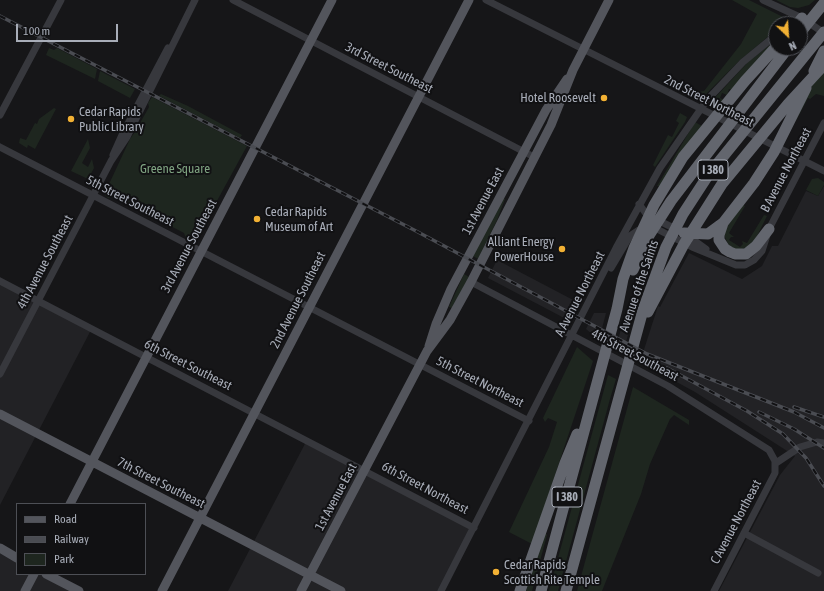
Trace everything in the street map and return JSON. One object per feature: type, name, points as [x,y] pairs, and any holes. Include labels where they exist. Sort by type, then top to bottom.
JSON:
[{"type":"highway","points":[[808,23],[824,3]]},
{"type":"highway","name":"Avenue of the Saints","points":[[566,591],[649,291],[666,247],[696,193],[727,151],[824,32]]},
{"type":"highway","points":[[788,104],[824,52]]},
{"type":"highway","points":[[769,229],[746,254],[735,254],[725,249],[719,235],[724,223],[749,190],[784,134],[824,52]]},
{"type":"highway","points":[[617,309],[627,264],[654,205],[683,157],[744,81],[768,56]]},
{"type":"highway","name":"Avenue of the Saints","points":[[617,309],[640,253],[671,201],[782,56]]},
{"type":"highway","points":[[638,329],[684,244],[718,189],[788,104],[824,65]]},
{"type":"highway","points":[[684,233],[708,234],[724,223]]},
{"type":"highway","name":"I 380","points":[[541,591],[617,309]]},
{"type":"highway","points":[[520,591],[565,464],[592,402]]},
{"type":"main road","name":"3rd Avenue Southeast","points":[[71,503],[332,0]]},
{"type":"main road","name":"2nd Avenue Southeast","points":[[162,591],[469,0]]},
{"type":"main road","name":"1st Avenue East","points":[[427,351],[450,320],[471,282],[556,113],[574,70],[609,0]]},
{"type":"main road","name":"1st Avenue East","points":[[302,591],[427,351],[436,324],[451,289],[551,101],[574,70]]},
{"type":"main road","name":"7th Street Southeast","points":[[0,414],[341,591]]},
{"type":"main road","points":[[0,548],[16,557]]},
{"type":"main road","points":[[25,591],[33,575]]},
{"type":"main road","points":[[48,575],[78,591]]},
{"type":"street","points":[[0,115],[61,0]]},
{"type":"street","name":"4th Avenue Southeast","points":[[0,374],[93,196],[130,131],[166,62],[174,40],[195,0]]},
{"type":"street","name":"3rd Street Southeast","points":[[233,0],[534,157]]},
{"type":"street","name":"2nd Street Northeast","points":[[486,0],[824,171]]},
{"type":"street","points":[[763,0],[791,16]]},
{"type":"street","points":[[808,25],[824,32]]},
{"type":"street","name":"A Avenue Northeast","points":[[441,591],[600,284],[639,204],[671,150],[700,109],[743,62],[768,42]]},
{"type":"street","name":"B Avenue Northeast","points":[[711,254],[736,265],[750,263],[759,256],[769,229],[824,123]]},
{"type":"street","name":"5th Street Southeast","points":[[0,147],[420,365]]},
{"type":"street","points":[[639,204],[647,215],[684,233],[711,254]]},
{"type":"street","points":[[600,284],[627,241],[643,228],[655,228],[692,247],[711,254]]},
{"type":"street","name":"6th Street Southeast","points":[[0,281],[365,470]]},
{"type":"street","name":"4th Street Southeast","points":[[471,282],[668,386],[763,446],[772,455],[776,463]]},
{"type":"street","name":"5th Street Northeast","points":[[420,365],[529,421]]},
{"type":"street","points":[[776,463],[794,450],[811,443],[824,444]]},
{"type":"street","name":"C Avenue Northeast","points":[[714,591],[773,478],[776,463]]},
{"type":"street","name":"6th Street Northeast","points":[[365,470],[474,528]]},
{"type":"street","points":[[744,533],[818,573]]},
{"type":"shaded area","points":[[153,93],[249,143],[247,146],[152,97]]},
{"type":"shaded area","points":[[824,186],[824,591],[719,591],[780,475],[795,456],[695,392],[640,362],[658,306],[660,307],[689,253],[742,279],[762,266],[772,246],[778,246],[806,191],[818,196]]},
{"type":"shaded area","points":[[497,260],[577,302],[568,320],[488,278]]},
{"type":"shaded area","points":[[0,281],[92,328],[0,505]]},
{"type":"shaded area","points":[[594,313],[606,313],[599,340],[586,329]]},
{"type":"shaded area","points":[[624,320],[631,324],[623,353],[615,349]]},
{"type":"shaded area","points":[[307,440],[474,528],[441,591],[228,591]]},
{"type":"shaded area","points":[[0,548],[16,556],[16,575],[51,575],[81,591],[0,591]]},
{"type":"green space","points":[[732,0],[749,0],[781,16],[768,16],[768,37],[740,60],[703,97],[695,92],[704,91],[741,44],[757,14]]},
{"type":"green space","points":[[776,0],[815,0],[809,5],[798,8],[790,7]]},
{"type":"green space","points":[[768,46],[768,51],[732,90],[729,89],[727,95],[722,93],[720,98],[724,100],[718,107],[712,104],[711,102],[748,62]]},
{"type":"green space","points":[[49,48],[54,50],[57,48],[97,69],[95,79],[46,55]]},
{"type":"green space","points":[[100,71],[135,89],[130,98],[98,81]]},
{"type":"green space","points":[[824,72],[824,96],[816,94],[810,99],[808,98],[795,123],[812,83]]},
{"type":"green space","points":[[161,94],[188,106],[242,135],[240,138],[159,96]]},
{"type":"green space","name":"Greene Square","points":[[152,97],[247,146],[195,241],[186,238],[184,233],[115,197],[108,198],[105,195],[104,188],[110,182],[130,139],[149,107],[148,103]]},
{"type":"green space","points":[[54,108],[56,109],[35,149],[28,145],[27,148],[19,143],[20,138],[26,140],[35,123],[37,124],[39,119]]},
{"type":"green space","points":[[680,113],[687,117],[685,122],[655,167],[653,165],[668,135],[672,137],[679,123],[676,121]]},
{"type":"green space","points":[[695,122],[702,126],[659,186],[657,186]]},
{"type":"green space","points":[[88,139],[90,148],[82,163],[88,167],[92,159],[94,168],[88,179],[71,171]]},
{"type":"green space","points":[[818,178],[824,182],[824,185],[818,196],[806,190],[812,179]]},
{"type":"green space","points":[[503,198],[505,199],[497,220],[478,259],[473,256]]},
{"type":"green space","points":[[743,205],[745,206],[729,233],[734,237],[731,237],[729,240],[740,247],[743,244],[742,241],[747,243],[764,215],[767,216],[754,242],[748,248],[736,250],[729,246],[724,235],[726,228]]},
{"type":"green space","points":[[464,274],[469,277],[452,308],[449,307]]},
{"type":"green space","points":[[577,347],[593,361],[532,544],[509,532],[549,447],[557,422],[548,418],[545,422],[543,418]]},
{"type":"green space","points":[[608,375],[616,379],[558,591],[549,591]]},
{"type":"green space","points":[[633,387],[689,420],[689,425],[674,415],[670,419],[650,464],[641,494],[602,591],[577,591]]},
{"type":"green space","points":[[545,532],[547,535],[532,591],[526,591]]},
{"type":"railway","points":[[0,16],[416,231],[647,354],[794,412],[824,428]]},
{"type":"railway","points":[[667,368],[747,411],[783,434],[806,458],[824,486]]},
{"type":"railway","points":[[794,407],[824,417]]},
{"type":"railway","points":[[759,412],[794,429],[824,448]]},
{"type":"place","name":"Hotel Roosevelt","points":[[604,98]]},
{"type":"place","name":"Cedar Rapids Public Library","points":[[71,119]]},
{"type":"place","name":"Cedar Rapids Museum of Art","points":[[257,219]]},
{"type":"place","name":"Alliant Energy PowerHouse","points":[[562,249]]},
{"type":"place","name":"Cedar Rapids Scottish Rite Temple","points":[[496,572]]}]
